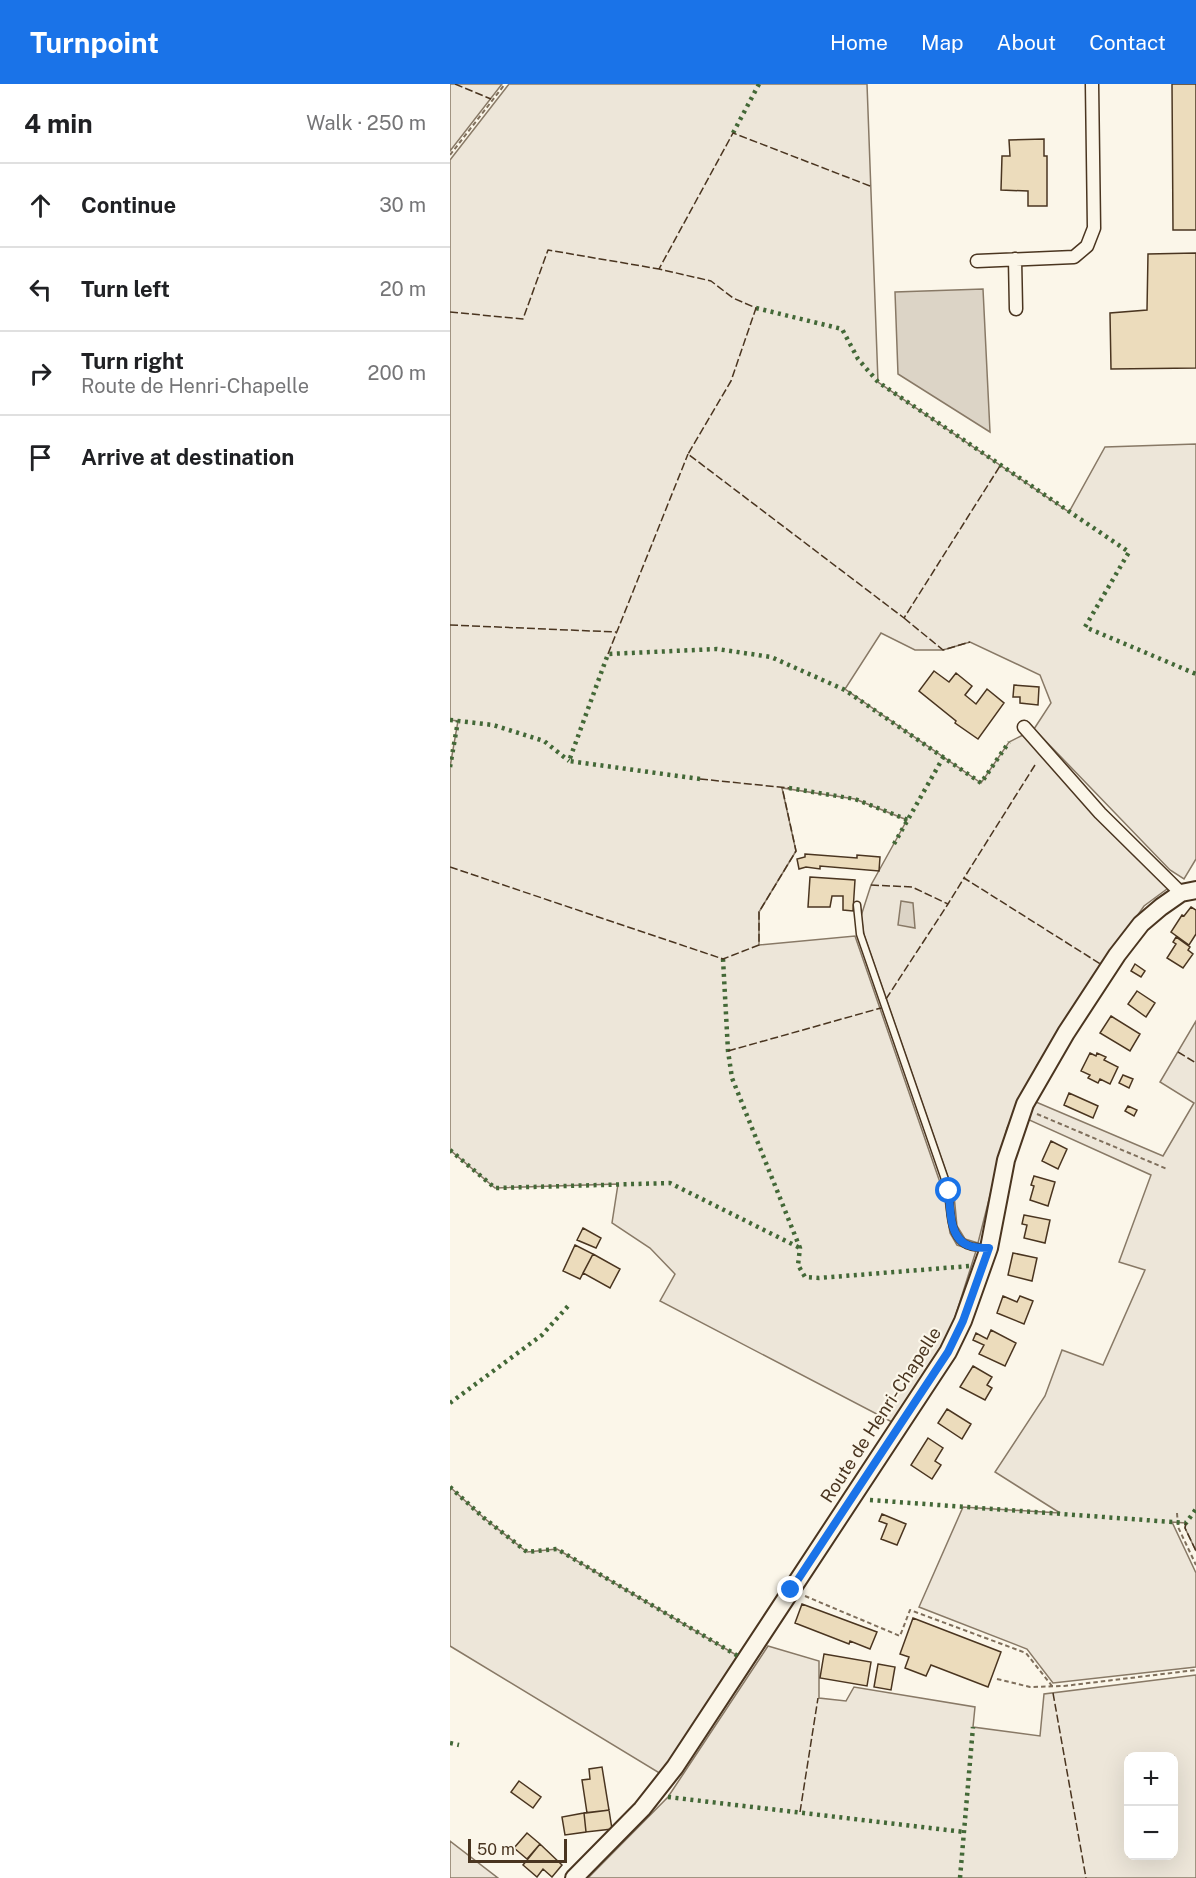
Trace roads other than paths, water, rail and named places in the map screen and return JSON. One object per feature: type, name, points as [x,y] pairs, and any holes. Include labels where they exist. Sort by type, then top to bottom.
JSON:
[{"type":"street","points":[[977,261],[1074,257],[1087,246],[1094,228],[1092,84]]},
{"type":"street","points":[[1015,259],[1016,309]]},
{"type":"street","points":[[1024,727],[1101,813],[1189,891]]},
{"type":"street","name":"Route de Henri-Chapelle","points":[[574,1878],[642,1809],[675,1767],[948,1352],[963,1321],[989,1248],[1006,1160],[1024,1108],[1066,1033],[1117,955],[1141,924],[1189,891]]},
{"type":"lane","points":[[857,905],[860,934],[949,1191],[951,1222],[960,1241],[970,1246],[989,1248]]}]
